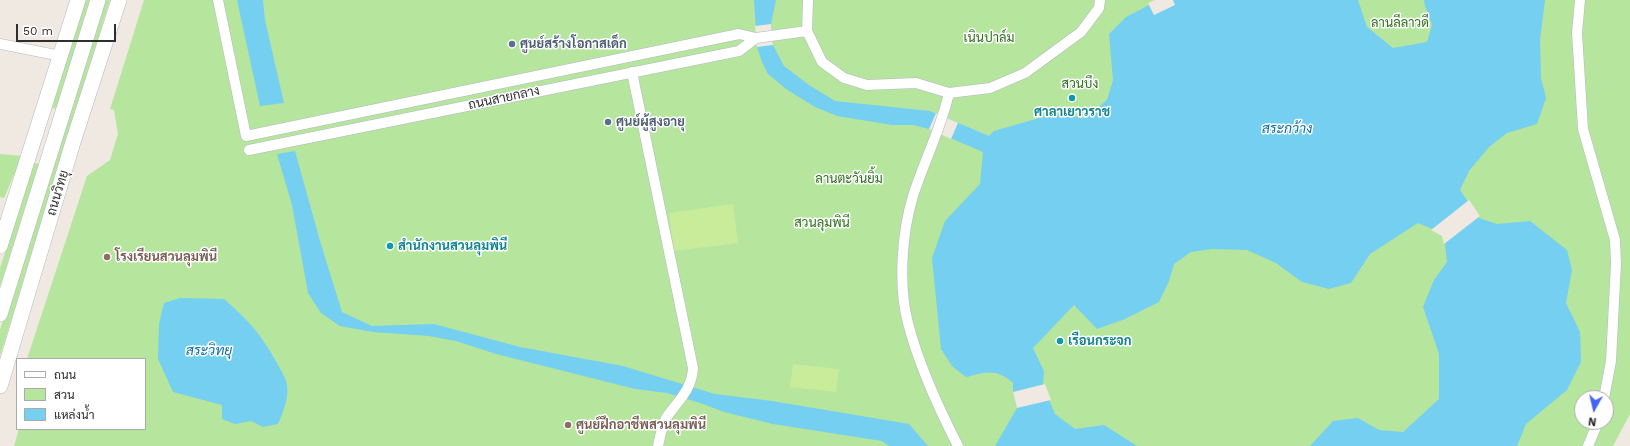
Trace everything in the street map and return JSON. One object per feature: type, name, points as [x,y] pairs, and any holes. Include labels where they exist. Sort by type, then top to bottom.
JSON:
[{"type":"main road","points":[[0,246],[78,0]]},
{"type":"main road","name":"ถนนวิทยุ","points":[[0,314],[54,135],[98,0]]},
{"type":"main road","name":"ถนนวิทยุ","points":[[0,386],[73,142],[119,0]]},
{"type":"main road","points":[[37,131],[54,135]]},
{"type":"street","name":"ถนนสายกลาง","points":[[218,0],[246,136],[539,74],[739,34],[756,38],[807,31]]},
{"type":"street","points":[[808,0],[807,31],[822,62],[844,78],[867,85],[916,83],[949,93],[990,88],[1025,73],[1081,32],[1099,8],[1100,0]]},
{"type":"street","points":[[1580,0],[1578,33],[1583,129],[1615,240],[1616,263],[1611,361],[1606,390]]},
{"type":"street","name":"ถนนสายกลาง","points":[[249,150],[739,51],[756,38]]},
{"type":"street","points":[[0,44],[61,56]]},
{"type":"street","points":[[678,46],[682,62]]},
{"type":"street","points":[[632,72],[693,368],[691,382],[678,404],[665,420],[658,446]]},
{"type":"street","points":[[539,74],[543,90]]},
{"type":"street","points":[[949,93],[944,117],[913,197],[906,227],[903,259],[904,288],[908,322],[936,402],[958,446]]},
{"type":"street","points":[[406,102],[409,117]]},
{"type":"street","points":[[1588,446],[1595,430]]},
{"type":"green space","points":[[85,0],[92,0],[56,109],[52,108]]},
{"type":"green space","points":[[103,0],[110,0],[0,356],[0,330]]},
{"type":"green space","name":"สวนลุมพินี","points":[[144,0],[1630,0],[1630,414],[1613,446],[14,446],[19,430],[146,430],[146,358],[27,358],[87,176],[110,160],[118,134],[114,110],[110,109]]},
{"type":"green space","points":[[0,154],[22,156],[4,198],[0,197]]},
{"type":"green space","points":[[34,163],[39,164],[0,287],[0,268]]},
{"type":"green space","points":[[733,204],[738,243],[674,251],[669,213]]},
{"type":"green space","points":[[793,364],[839,369],[836,392],[790,387]]},
{"type":"water","points":[[237,0],[263,0],[265,20],[284,103],[260,106]]},
{"type":"water","name":"สระกว้าง","points":[[754,0],[776,0],[771,24],[773,45],[784,66],[809,85],[835,101],[930,111],[989,136],[994,131],[1053,114],[1085,118],[1107,100],[1113,80],[1109,34],[1126,17],[1159,0],[1358,0],[1367,27],[1393,48],[1427,42],[1432,25],[1424,0],[1545,0],[1540,40],[1541,78],[1546,98],[1537,124],[1507,133],[1489,147],[1469,171],[1460,190],[1479,218],[1497,224],[1530,221],[1567,250],[1572,270],[1566,303],[1580,332],[1581,362],[1567,390],[1526,424],[1517,446],[1310,446],[1333,421],[1358,418],[1379,430],[1403,432],[1439,399],[1439,354],[1423,307],[1434,280],[1447,262],[1444,234],[1418,223],[1370,254],[1351,283],[1329,289],[1302,282],[1276,263],[1247,250],[1212,249],[1191,252],[1174,264],[1169,281],[1159,302],[1125,319],[1097,329],[1074,305],[1033,348],[1044,371],[1043,385],[1055,414],[1075,429],[1104,425],[1137,446],[995,446],[1017,408],[1013,392],[1013,383],[1001,375],[991,372],[966,377],[952,366],[941,349],[932,258],[945,221],[980,184],[983,152],[929,129],[913,125],[892,125],[837,116],[815,107],[786,89],[768,74],[762,62],[757,47]]},
{"type":"water","points":[[295,151],[320,241],[342,312],[372,326],[434,324],[520,347],[623,366],[715,394],[772,401],[909,424],[928,446],[889,446],[882,441],[773,424],[724,412],[667,393],[635,389],[496,354],[456,341],[429,336],[373,332],[340,326],[321,313],[308,293],[292,205],[277,154]]},
{"type":"water","name":"สระวิทยุ","points":[[180,298],[224,299],[259,335],[277,363],[287,385],[284,410],[278,424],[263,427],[251,421],[235,424],[222,419],[222,405],[173,392],[158,359],[159,324],[164,303]]},
{"type":"pier","points":[[1155,0],[1173,0],[1175,5],[1154,15],[1148,3]]},
{"type":"pier","points":[[771,24],[773,45],[757,47],[755,26]]},
{"type":"pier","points":[[936,113],[958,123],[951,139],[929,129]]},
{"type":"pier","points":[[1469,200],[1480,216],[1444,244],[1442,236],[1431,230]]},
{"type":"pier","points":[[1045,384],[1051,400],[1017,408],[1013,392]]},
{"type":"place","name":"ศูนย์สร้างโอกาสเด็ก","points":[[512,44]]},
{"type":"place","name":"ศาลาเยาวราช","points":[[1072,98]]},
{"type":"place","name":"ศูนย์ผู้สูงอายุ","points":[[608,122]]},
{"type":"place","name":"สำนักงานสวนลุมพินี","points":[[390,246]]},
{"type":"place","name":"โรงเรียนสวนลุมพินี","points":[[107,257]]},
{"type":"place","name":"เรือนกระจก","points":[[1060,341]]},
{"type":"place","name":"ศูนย์ฝึกอาชีพสวนลุมพินี","points":[[568,425]]},
{"type":"park label","name":"ลานลีลาวดี","points":[[1400,23]]},
{"type":"park label","name":"เนินปาล์ม","points":[[989,38]]},
{"type":"park label","name":"สวนบึง","points":[[1080,84]]},
{"type":"park label","name":"ลานตะวันยิ้ม","points":[[849,179]]}]
